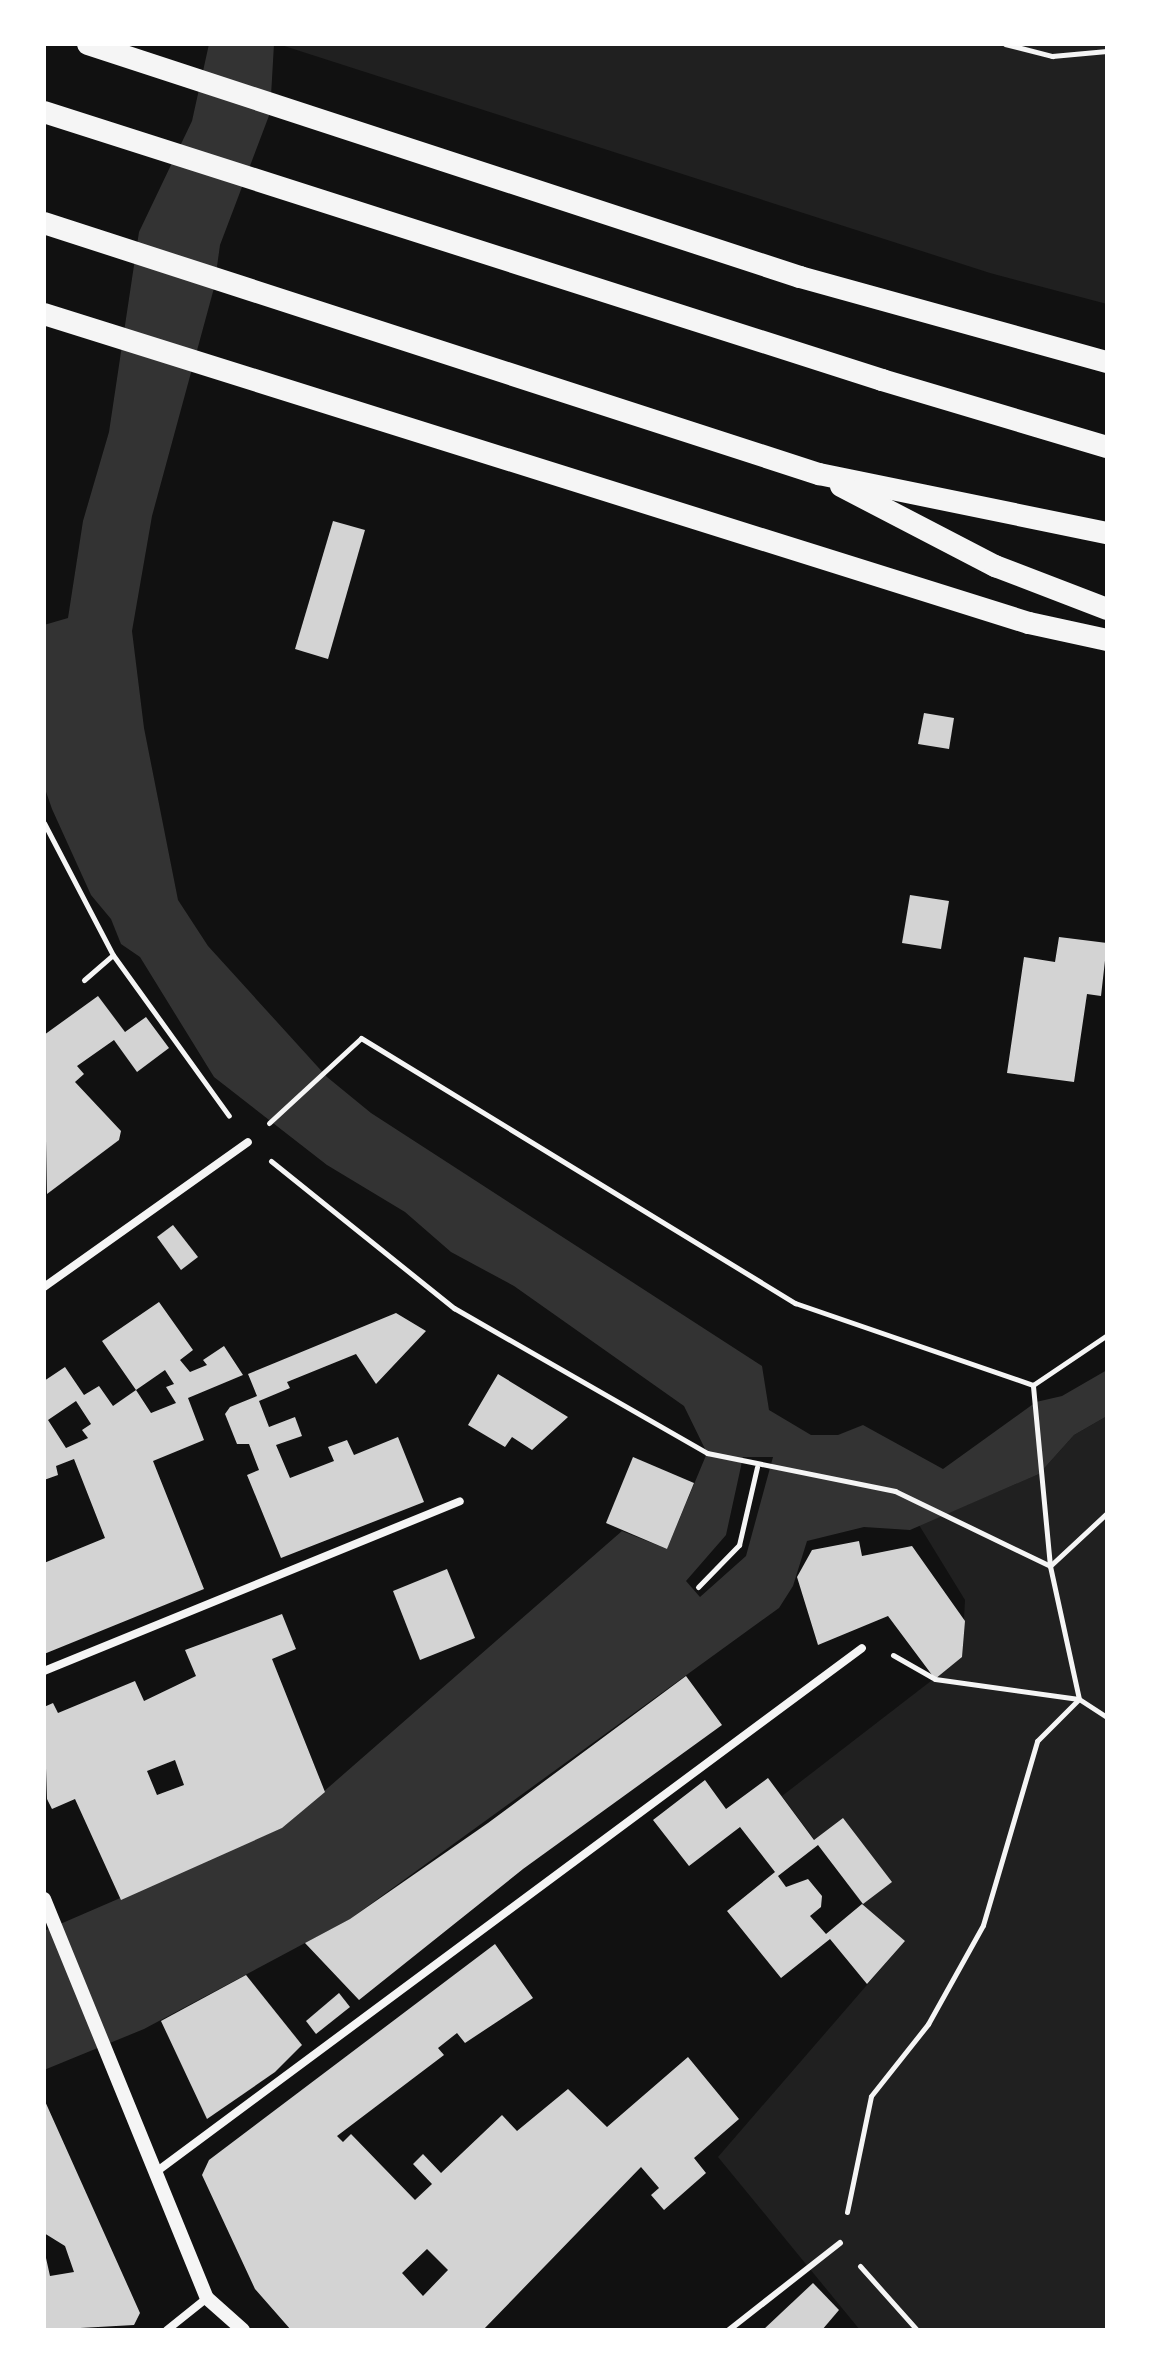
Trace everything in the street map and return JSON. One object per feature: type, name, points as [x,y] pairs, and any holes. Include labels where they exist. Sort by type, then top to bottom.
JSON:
[{"type":"highway","points":[[88,44],[800,277],[1107,362]]},
{"type":"highway","points":[[44,112],[1107,447]]},
{"type":"highway","points":[[44,223],[819,474],[1107,533]]},
{"type":"highway","points":[[44,314],[1029,623],[1107,640]]},
{"type":"highway","points":[[819,474],[995,566],[1107,609]]},
{"type":"street","points":[[44,1287],[248,1142]]},
{"type":"street","points":[[44,1671],[460,1501]]},
{"type":"street","points":[[156,2172],[862,1648]]},
{"type":"street","points":[[44,1899],[207,2298],[243,2330]]},
{"type":"street","points":[[167,2330],[207,2298]]},
{"type":"lane","points":[[729,2330],[840,2243]]},
{"type":"path","points":[[1005,44],[1052,56],[1107,51]]},
{"type":"path","points":[[44,823],[113,955],[248,1142],[454,1308],[707,1453],[757,1467],[895,1491],[1050,1566]]},
{"type":"path","points":[[84,980],[113,955]]},
{"type":"path","points":[[248,1142],[361,1038],[795,1303],[1033,1385]]},
{"type":"path","points":[[1033,1385],[1107,1335]]},
{"type":"path","points":[[1033,1385],[1050,1566],[1079,1699]]},
{"type":"path","points":[[698,1587],[739,1545],[757,1467]]},
{"type":"path","points":[[1050,1566],[1107,1513]]},
{"type":"path","points":[[862,1648],[877,1646],[935,1679],[1079,1699],[1107,1717]]},
{"type":"path","points":[[917,2330],[840,2243],[871,2096],[928,2024],[983,1925],[1037,1741],[1079,1699]]},
{"type":"shaded area","points":[[209,44],[274,44],[270,113],[220,245],[214,288],[152,516],[132,631],[144,728],[178,900],[208,946],[327,1077],[371,1113],[762,1366],[769,1410],[811,1435],[838,1435],[863,1425],[943,1469],[1036,1402],[1062,1396],[1107,1370],[1107,1416],[1074,1435],[1039,1474],[910,1530],[864,1527],[807,1541],[793,1586],[779,1608],[350,1919],[144,2029],[44,2070],[44,1931],[282,1828],[622,1531],[667,1549],[707,1453],[684,1406],[514,1286],[451,1252],[405,1212],[327,1165],[214,1077],[140,957],[121,944],[111,919],[91,895],[52,809],[44,786],[44,625],[68,618],[83,521],[109,432],[139,232],[192,121]],"holes":[[[743,1457],[773,1457],[746,1556],[700,1597],[686,1581],[726,1535]]]},
{"type":"shaded area","points":[[278,44],[1107,44],[1107,304],[990,273]]},
{"type":"shaded area","points":[[1107,1416],[1107,2330],[860,2330],[718,2157],[905,1941],[863,1905],[782,1796],[962,1657],[965,1600],[919,1525],[1039,1474],[1074,1435]]},
{"type":"building","points":[[333,521],[365,530],[328,659],[295,649]]},
{"type":"building","points":[[924,713],[954,718],[949,749],[918,744]]},
{"type":"building","points":[[910,895],[949,901],[941,949],[902,943]]},
{"type":"building","points":[[1059,937],[1107,943],[1101,996],[1087,994],[1074,1082],[1007,1073],[1024,957],[1055,962]]},
{"type":"building","points":[[98,996],[125,1032],[146,1017],[169,1048],[137,1072],[114,1040],[77,1066],[84,1074],[75,1082],[121,1131],[119,1140],[47,1194],[44,1035]]},
{"type":"building","points":[[173,1225],[198,1257],[181,1270],[157,1237]]},
{"type":"building","points":[[159,1302],[193,1350],[180,1360],[190,1372],[207,1365],[203,1360],[224,1346],[243,1375],[188,1398],[204,1440],[153,1461],[204,1589],[44,1654],[44,1563],[105,1538],[74,1459],[56,1466],[58,1475],[44,1480],[44,1381],[65,1367],[84,1395],[99,1386],[113,1406],[136,1390],[102,1341]],"holes":[[[165,1370],[174,1384],[166,1387],[176,1403],[151,1413],[136,1390]],[[76,1401],[91,1424],[82,1430],[88,1438],[66,1448],[48,1420]]]},
{"type":"building","points":[[396,1313],[426,1331],[376,1384],[356,1354],[287,1382],[290,1388],[259,1401],[269,1427],[295,1417],[302,1436],[276,1445],[290,1478],[334,1461],[328,1447],[347,1440],[354,1455],[398,1437],[424,1502],[281,1558],[247,1475],[259,1470],[249,1444],[237,1444],[225,1414],[230,1407],[257,1396],[248,1374]]},
{"type":"building","points":[[498,1374],[568,1417],[532,1450],[512,1437],[505,1447],[468,1425]]},
{"type":"building","points":[[633,1457],[694,1483],[667,1549],[606,1523]]},
{"type":"building","points":[[859,1541],[862,1556],[912,1546],[965,1621],[962,1657],[935,1679],[888,1616],[818,1645],[797,1577],[812,1550]]},
{"type":"building","points":[[447,1569],[475,1638],[420,1660],[393,1591]]},
{"type":"building","points":[[282,1614],[296,1649],[272,1659],[325,1792],[282,1828],[121,1900],[75,1799],[52,1809],[47,1799],[44,1707],[53,1703],[58,1713],[135,1681],[144,1701],[196,1676],[185,1650]],"holes":[[[175,1760],[184,1785],[157,1795],[147,1771]]]},
{"type":"building","points":[[686,1676],[722,1725],[523,1869],[359,2000],[305,1943],[350,1919],[488,1823]]},
{"type":"building","points":[[768,1778],[814,1840],[843,1818],[892,1882],[863,1904],[818,1845],[778,1876],[786,1887],[808,1879],[822,1896],[821,1907],[810,1916],[826,1934],[862,1904],[905,1941],[867,1984],[830,1939],[781,1978],[727,1911],[775,1872],[740,1827],[689,1866],[653,1820],[705,1780],[726,1809]]},
{"type":"building","points":[[495,1944],[533,1998],[465,2043],[457,2033],[438,2048],[444,2055],[337,2136],[343,2142],[351,2134],[415,2200],[432,2184],[413,2164],[423,2154],[441,2173],[502,2115],[517,2131],[568,2089],[607,2127],[688,2057],[739,2119],[694,2158],[706,2173],[664,2210],[651,2195],[659,2188],[641,2167],[483,2330],[291,2330],[255,2289],[202,2175],[209,2160]],"holes":[[[427,2249],[448,2270],[423,2296],[402,2273]]]},
{"type":"building","points":[[246,1975],[302,2045],[275,2072],[207,2119],[161,2021]]},
{"type":"building","points":[[339,1993],[350,2007],[316,2034],[306,2021]]},
{"type":"building","points":[[44,2099],[140,2313],[134,2325],[44,2330],[44,2249],[50,2276],[74,2272],[65,2246],[44,2233]]},
{"type":"building","points":[[813,2283],[839,2310],[822,2330],[763,2330]]}]
